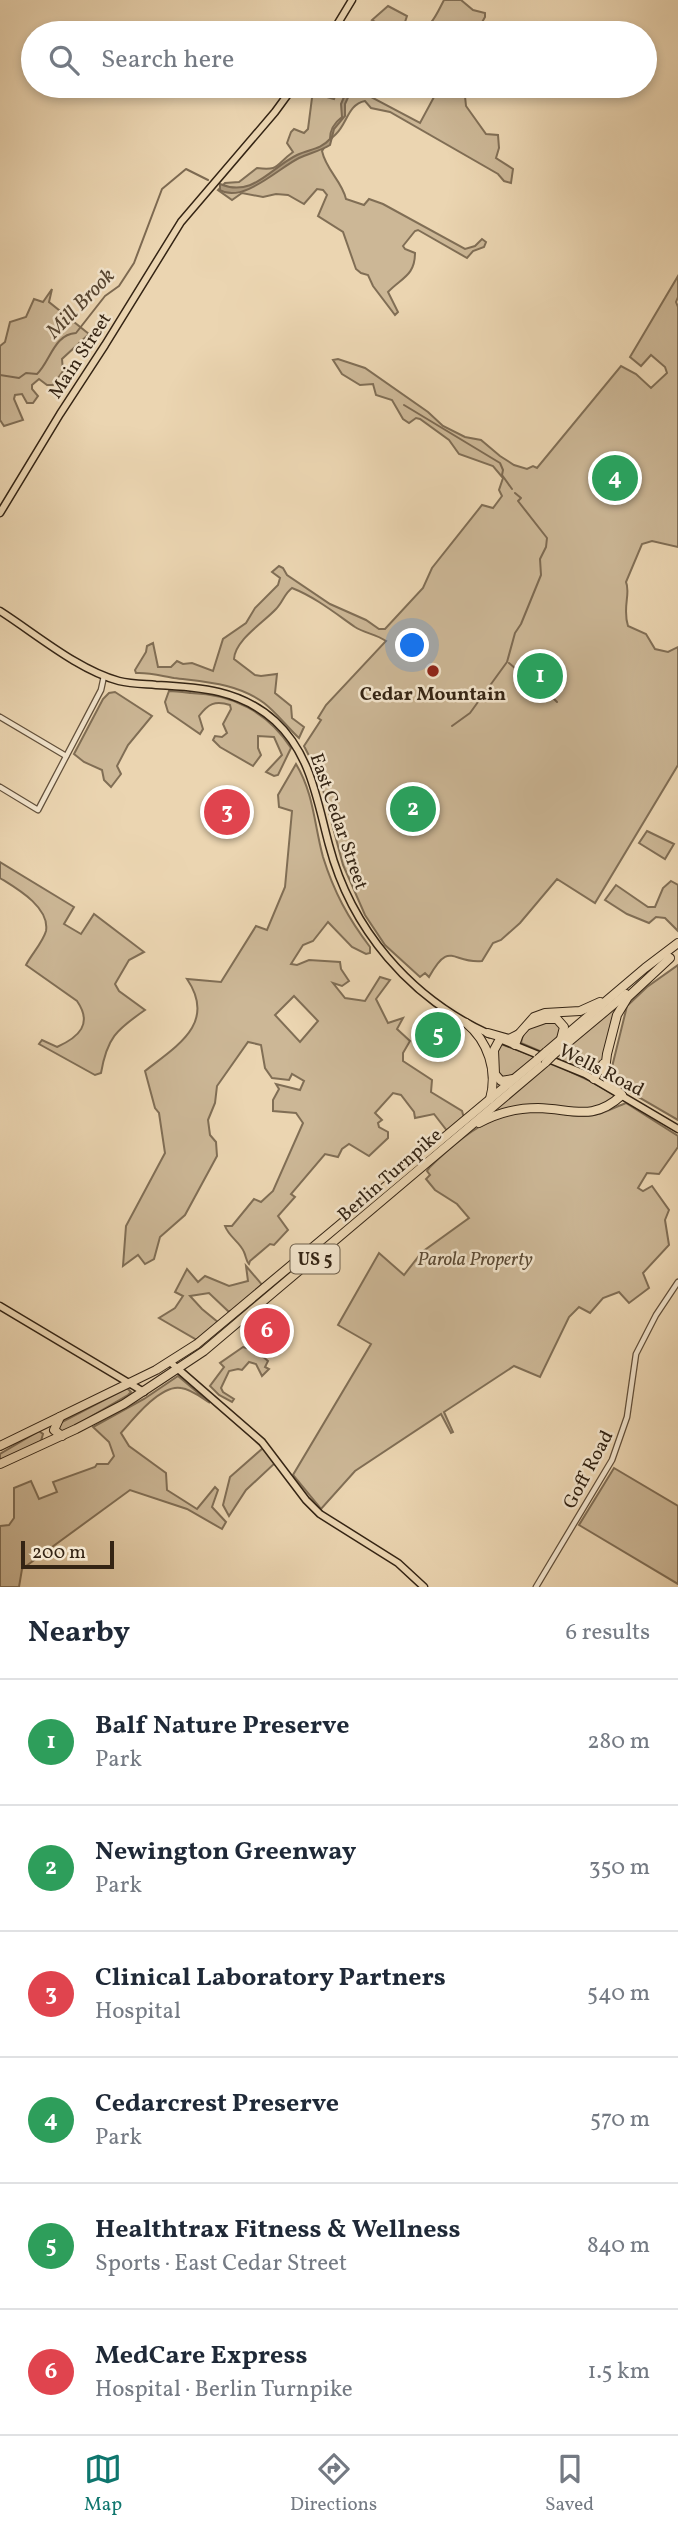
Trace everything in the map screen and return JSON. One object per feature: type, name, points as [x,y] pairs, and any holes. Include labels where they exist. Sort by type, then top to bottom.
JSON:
[{"type":"highway","name":"Berlin Turnpike","points":[[0,1464],[62,1436],[144,1392],[222,1338],[269,1291],[489,1100],[546,1057],[559,1041],[678,943]]},
{"type":"highway","points":[[594,1079],[601,1070],[623,1003],[674,955]]},
{"type":"highway","name":"Berlin Turnpike","points":[[0,1446],[170,1362],[216,1330],[269,1291],[456,1138],[546,1057],[674,955]]},
{"type":"highway","points":[[489,1100],[494,1050],[520,1034],[537,1015],[585,1009],[620,990]]},
{"type":"highway","points":[[526,1026],[545,1018],[557,1019],[564,1027],[559,1041]]},
{"type":"highway","points":[[466,1023],[485,1045],[496,1077],[501,1081],[518,1076]]},
{"type":"highway","points":[[488,1033],[509,1039],[520,1034]]},
{"type":"highway","points":[[456,1138],[486,1120],[510,1111],[537,1108],[591,1112],[607,1107],[622,1095],[607,1079],[607,1054]]},
{"type":"highway","points":[[60,1417],[54,1430],[62,1436]]},
{"type":"highway","points":[[37,1428],[43,1430],[46,1435],[42,1445]]},
{"type":"main road","points":[[339,21],[352,0]]},
{"type":"main road","name":"Main Street","points":[[0,513],[181,222],[285,98]]},
{"type":"main road","name":"East Cedar Street","points":[[0,611],[104,676],[136,684],[211,688],[233,695],[267,714],[295,743],[303,757],[338,872],[360,920],[385,955],[439,1006],[466,1023],[508,1042]]},
{"type":"main road","name":"Wells Road","points":[[508,1042],[594,1079],[678,1129]]},
{"type":"main road","points":[[0,1306],[144,1392]]},
{"type":"main road","points":[[170,1362],[262,1441],[306,1500],[320,1514],[398,1563],[424,1587]]},
{"type":"street","points":[[0,787],[38,810],[101,690],[104,676]]},
{"type":"street","points":[[0,717],[66,756]]},
{"type":"street","name":"Goff Road","points":[[536,1587],[612,1460],[627,1418],[636,1354],[656,1315],[678,1282]]},
{"type":"green space","points":[[444,0],[461,0],[473,10],[485,13],[483,21],[432,21]]},
{"type":"green space","points":[[388,6],[407,16],[405,21],[372,20]]},
{"type":"green space","points":[[312,98],[373,98],[420,123],[433,98],[465,98],[466,106],[486,134],[498,135],[499,148],[496,158],[513,169],[511,183],[504,181],[498,174],[390,112],[371,108],[365,101],[351,110],[340,130],[322,151],[346,199],[364,205],[369,199],[383,204],[465,249],[475,246],[482,239],[486,242],[484,247],[473,251],[467,258],[418,230],[415,231],[403,246],[415,253],[413,267],[388,292],[398,312],[395,315],[368,275],[356,269],[343,232],[318,216],[327,195],[323,190],[317,189],[304,204],[288,195],[276,194],[263,197],[242,193],[232,200],[218,190],[225,183],[239,182],[257,168],[270,169],[280,164],[293,152],[287,143],[291,132],[294,129],[304,133],[308,129]]},
{"type":"green space","points":[[678,276],[678,547],[652,541],[642,544],[626,582],[626,613],[628,626],[646,634],[655,649],[668,652],[678,647],[678,765],[595,903],[557,879],[520,923],[501,940],[493,943],[482,961],[447,956],[429,977],[425,973],[420,977],[385,945],[365,915],[343,865],[319,775],[304,746],[321,720],[318,718],[326,705],[386,641],[359,629],[292,588],[276,609],[244,639],[234,659],[255,675],[277,674],[275,693],[291,706],[292,718],[304,727],[299,738],[269,707],[243,691],[209,682],[136,673],[135,670],[147,646],[153,643],[158,667],[171,667],[177,661],[213,671],[223,639],[246,623],[255,608],[278,585],[280,578],[272,572],[279,566],[287,575],[330,604],[366,620],[379,629],[385,629],[423,588],[432,568],[482,505],[493,508],[502,496],[499,490],[503,478],[493,466],[459,454],[449,440],[420,419],[416,418],[409,423],[403,419],[392,400],[376,395],[373,384],[360,385],[342,374],[333,360],[338,359],[365,368],[428,412],[443,426],[465,437],[481,440],[514,465],[527,469],[533,466],[537,468],[621,366],[636,374],[651,388],[667,373],[665,367],[651,355],[641,366],[630,357]]},
{"type":"green space","points":[[52,289],[49,302],[89,334],[62,359],[63,371],[53,385],[47,385],[39,379],[32,385],[38,396],[33,403],[27,403],[22,394],[15,395],[14,399],[23,420],[4,426],[0,420],[0,346],[5,342],[10,322],[26,317],[34,299],[43,302]]},
{"type":"green space","points":[[169,691],[221,697],[248,707],[260,715],[282,735],[291,748],[278,775],[266,772],[282,755],[274,737],[258,736],[261,755],[253,766],[213,740],[215,736],[222,737],[227,733],[223,724],[231,709],[230,705],[216,703],[206,709],[199,716],[203,729],[200,734],[168,712],[165,702]]},
{"type":"green space","points":[[115,692],[152,716],[128,745],[117,766],[121,774],[111,787],[104,780],[102,770],[74,754],[103,699],[109,693]]},
{"type":"green space","points":[[296,764],[310,798],[323,857],[332,882],[348,915],[370,947],[370,953],[366,954],[352,947],[328,922],[313,941],[303,945],[291,964],[297,965],[309,960],[340,962],[349,981],[342,986],[333,983],[345,998],[365,1001],[380,977],[390,980],[376,999],[388,1023],[403,1018],[397,1029],[410,1041],[403,1053],[403,1061],[432,1080],[431,1092],[462,1111],[464,1118],[448,1132],[434,1114],[415,1118],[414,1112],[401,1095],[393,1093],[375,1113],[382,1120],[378,1123],[379,1127],[388,1132],[388,1138],[369,1156],[349,1144],[342,1149],[338,1157],[325,1154],[291,1194],[295,1197],[278,1216],[288,1230],[274,1245],[270,1244],[249,1264],[242,1248],[225,1226],[232,1226],[254,1199],[261,1202],[273,1191],[303,1123],[296,1113],[273,1111],[273,1100],[279,1089],[276,1084],[300,1090],[304,1081],[292,1074],[289,1080],[272,1078],[265,1068],[261,1045],[248,1042],[217,1086],[215,1103],[208,1120],[210,1135],[216,1142],[217,1156],[185,1215],[160,1237],[154,1259],[145,1264],[138,1255],[123,1266],[126,1226],[165,1153],[159,1113],[155,1108],[145,1071],[180,1043],[195,1021],[198,1008],[187,979],[221,982],[256,926],[267,930],[285,887],[292,811],[279,807],[278,795]],"holes":[[[294,996],[318,1021],[300,1042],[275,1015]]]},
{"type":"green space","points":[[647,831],[674,844],[665,859],[639,843]]},
{"type":"green space","points":[[0,862],[74,907],[64,924],[81,934],[94,914],[144,952],[129,960],[115,984],[119,991],[145,1010],[114,1036],[106,1051],[101,1073],[95,1075],[39,1044],[42,1040],[57,1047],[72,1039],[81,1029],[84,1016],[77,1001],[26,965],[46,931],[46,922],[43,914],[30,899],[0,878]]},
{"type":"green space","points":[[671,881],[678,885],[678,931],[665,918],[656,917],[649,923],[627,914],[605,900],[616,885],[648,907],[655,907],[663,888]]},
{"type":"green space","points":[[678,965],[678,1120],[618,1085],[612,1067],[627,1006],[647,987]]},
{"type":"green space","points":[[626,996],[603,1062],[593,1075],[555,1058]]},
{"type":"green space","points":[[554,1021],[560,1025],[560,1036],[542,1052],[521,1043],[528,1029],[537,1024]]},
{"type":"green space","points":[[501,1044],[536,1057],[507,1079],[499,1078],[496,1051]]},
{"type":"green space","points":[[550,1062],[616,1096],[597,1110],[542,1106],[490,1114]]},
{"type":"green space","name":"Parola Property","points":[[626,1103],[678,1136],[678,1147],[659,1174],[647,1173],[638,1188],[643,1191],[652,1186],[669,1210],[665,1220],[669,1245],[643,1273],[649,1288],[629,1303],[619,1292],[603,1298],[590,1313],[579,1307],[569,1317],[540,1377],[514,1366],[444,1412],[453,1432],[451,1433],[441,1414],[355,1471],[321,1509],[293,1475],[371,1344],[338,1325],[379,1253],[404,1275],[422,1252],[469,1218],[457,1204],[435,1190],[426,1179],[430,1175],[427,1171],[430,1167],[466,1136],[505,1116],[543,1111],[591,1116]]},
{"type":"green space","points":[[246,1266],[264,1287],[233,1312],[228,1311],[209,1293],[190,1296],[219,1323],[197,1340],[159,1318],[175,1308],[183,1296],[175,1292],[187,1269],[198,1282],[205,1276],[229,1286],[248,1281]]},
{"type":"green space","points":[[243,1347],[254,1350],[265,1358],[268,1361],[265,1367],[269,1369],[262,1376],[256,1364],[249,1362],[242,1370],[229,1371],[221,1388],[234,1399],[232,1402],[210,1386],[224,1367],[220,1363]]},
{"type":"green space","points":[[178,1376],[210,1403],[189,1390],[173,1388],[156,1397],[121,1433],[129,1446],[166,1473],[167,1490],[197,1509],[215,1487],[218,1490],[212,1507],[226,1522],[222,1529],[187,1509],[130,1490],[22,1569],[19,1587],[0,1587],[0,1526],[9,1525],[14,1518],[14,1488],[31,1481],[39,1499],[57,1492],[53,1482],[97,1464],[108,1464],[114,1456],[109,1442],[93,1427],[144,1399]]},
{"type":"green space","points":[[127,1388],[131,1392],[128,1395],[66,1431],[62,1432],[56,1427],[60,1423]]},
{"type":"green space","points":[[39,1431],[43,1434],[41,1441],[0,1461],[0,1454]]},
{"type":"green space","points":[[263,1448],[275,1463],[246,1490],[229,1516],[223,1505],[230,1477]]},
{"type":"green space","points":[[614,1468],[678,1506],[678,1584],[579,1525]]},
{"type":"shaded area","points":[[344,98],[348,98],[345,116],[334,129],[330,145],[299,158],[250,188],[229,193],[220,190],[220,184],[242,187],[252,184],[297,155],[326,143],[333,127],[342,117]]},
{"type":"waterway","name":"Mill Brook","points":[[0,375],[19,378],[26,373],[37,374],[57,343],[76,333],[105,296],[119,286],[134,263],[162,189],[186,169],[208,180]]},
{"type":"waterway","points":[[404,405],[500,463],[502,475],[512,489]]},
{"type":"waterway","points":[[452,726],[470,713],[507,662],[515,633],[541,575],[540,559],[547,538],[518,501],[521,498],[515,493]]},
{"type":"waterway","points":[[509,663],[523,675],[532,691],[549,694],[557,702]]},
{"type":"place","name":"Cedarcrest Preserve","points":[[615,478]]},
{"type":"place","name":"Cedar Mountain","points":[[433,671]]},
{"type":"place","name":"Balf Nature Preserve","points":[[540,676]]},
{"type":"place","name":"Newington Greenway","points":[[413,809]]},
{"type":"place","name":"Clinical Laboratory Partners","points":[[227,812]]},
{"type":"place","name":"Healthtrax Fitness & Wellness","points":[[438,1035]]},
{"type":"place","name":"MedCare Express","points":[[267,1331]]}]
